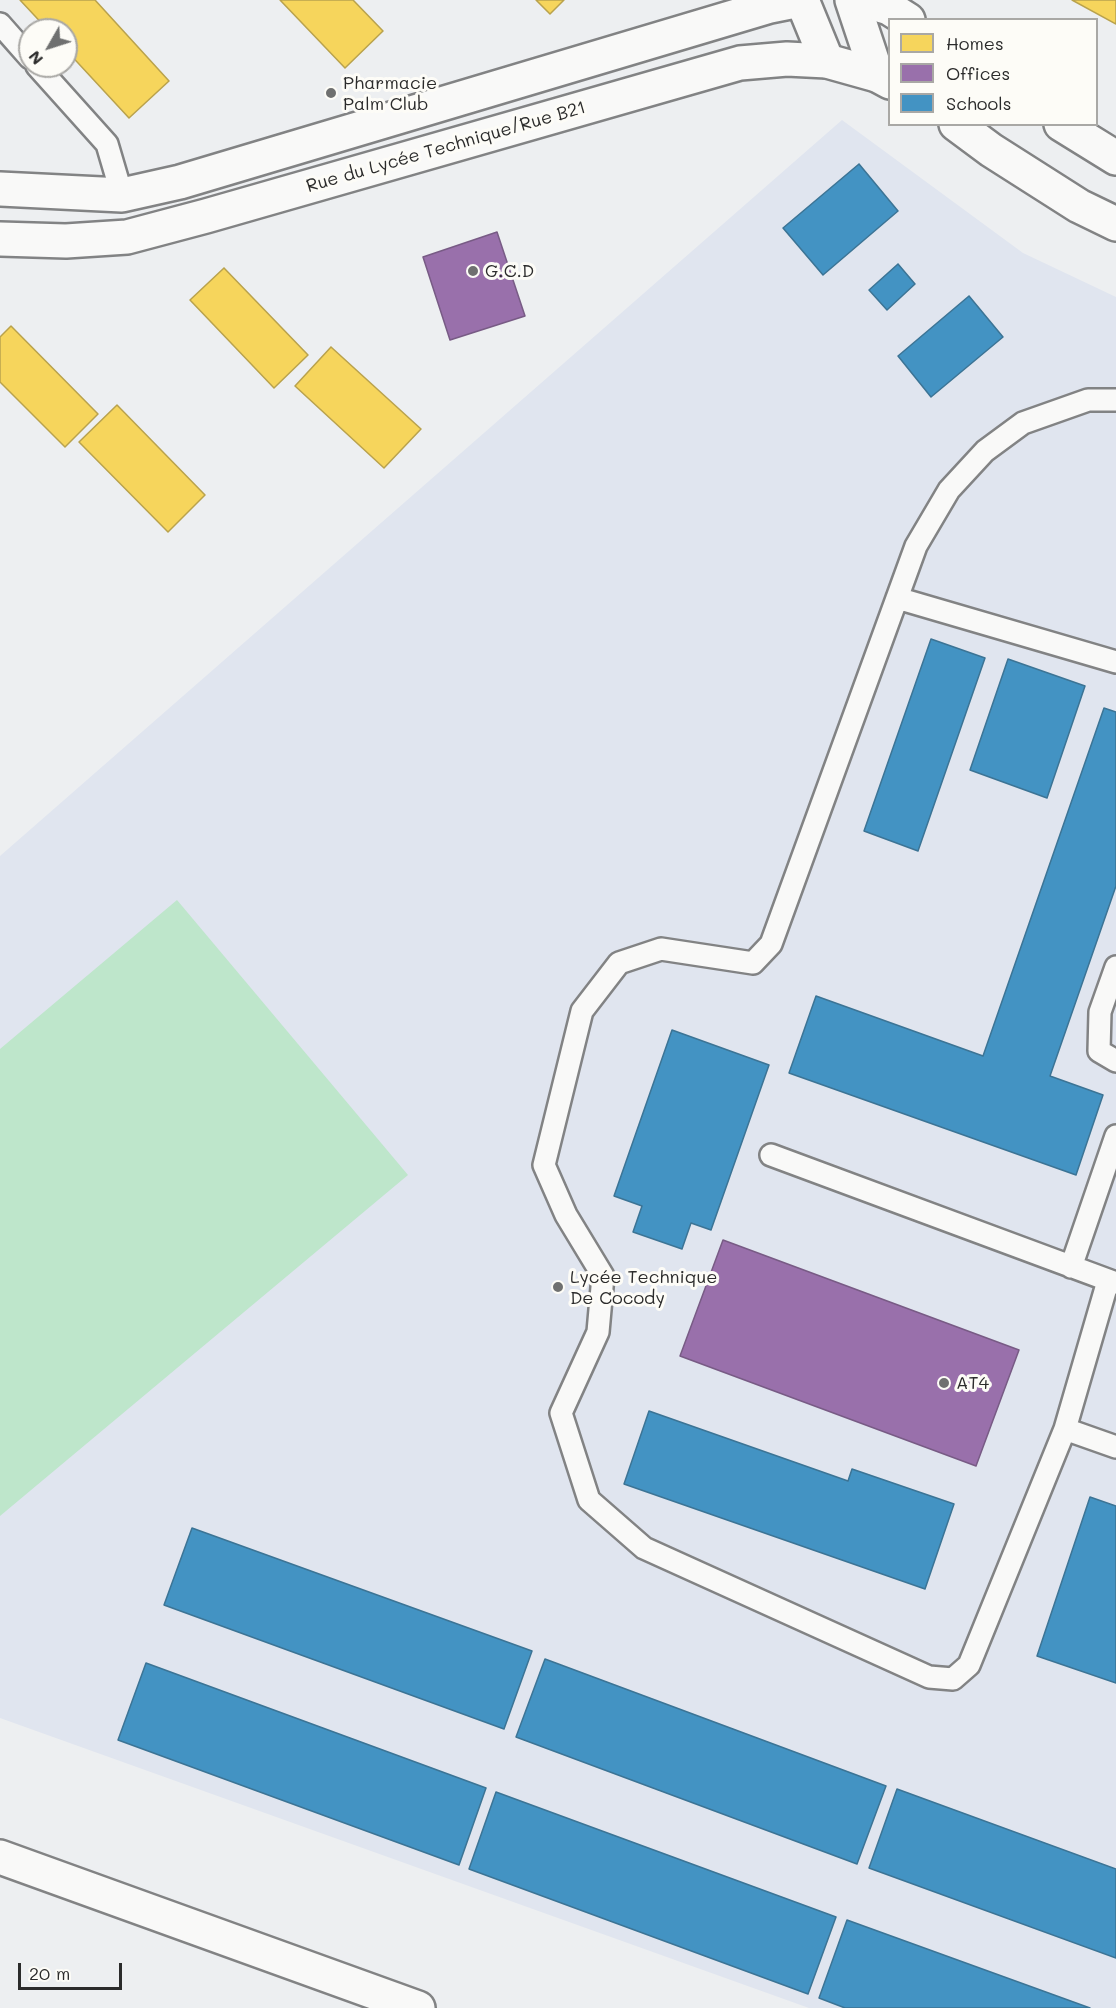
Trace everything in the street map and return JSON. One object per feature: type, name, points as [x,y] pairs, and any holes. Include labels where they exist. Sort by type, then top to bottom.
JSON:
[{"type":"street","points":[[0,189],[122,195],[180,182],[758,10],[801,0],[827,62]]},
{"type":"street","points":[[852,0],[883,78]]},
{"type":"street","points":[[863,0],[889,8],[905,18]]},
{"type":"street","name":"Rue du Lycée Technique/Rue B21","points":[[0,239],[66,241],[127,237],[740,63],[787,59],[827,62],[883,78]]},
{"type":"street","points":[[959,126],[991,150],[1080,206],[1116,224]]},
{"type":"street","points":[[1064,126],[1116,158]]},
{"type":"street","points":[[122,195],[127,237]]},
{"type":"street","points":[[0,1857],[418,2008]]},
{"type":"lane","points":[[0,24],[18,44]]},
{"type":"lane","points":[[48,78],[108,144],[122,195]]},
{"type":"lane","points":[[771,1155],[1112,1282],[1065,1429],[969,1665],[953,1679],[929,1677],[644,1548],[589,1500],[561,1413],[598,1332],[603,1276],[566,1215],[544,1165],[582,1011],[619,963],[661,950],[753,963],[771,944],[916,546],[949,490],[985,452],[1023,423],[1088,400],[1116,400]]},
{"type":"lane","points":[[897,598],[1116,662]]},
{"type":"lane","points":[[1116,967],[1100,1012],[1099,1051],[1116,1061]]},
{"type":"lane","points":[[1071,1267],[1116,1136]]},
{"type":"lane","points":[[1065,1429],[1116,1447]]},
{"type":"shaded area","name":"Lycée Technique De Cocody","points":[[842,120],[1023,253],[1116,297],[1116,2008],[809,2008],[0,1718],[0,856]]},
{"type":"green space","points":[[177,900],[408,1175],[0,1516],[0,1049]]},
{"type":"building: Homes","points":[[20,0],[95,0],[169,81],[129,118],[78,63],[78,18],[37,18]]},
{"type":"building: Homes","points":[[280,0],[353,0],[383,31],[345,68]]},
{"type":"building: Homes","points":[[536,0],[564,0],[550,14]]},
{"type":"building: Homes","points":[[1072,0],[1116,0],[1116,24]]},
{"type":"building: Homes","points":[[224,268],[308,355],[274,388],[190,300]]},
{"type":"building: Homes","points":[[11,326],[98,414],[65,447],[0,382],[0,337]]},
{"type":"building: Homes","points":[[331,347],[421,429],[384,468],[295,386]]},
{"type":"building: Homes","points":[[117,405],[205,495],[168,532],[79,442]]},
{"type":"building: Offices","points":[[497,232],[525,316],[450,340],[423,257]]},
{"type":"building: Offices","points":[[723,1240],[1019,1350],[976,1466],[680,1356]]},
{"type":"building: Schools","points":[[859,164],[898,211],[823,275],[783,228]]},
{"type":"building: Schools","points":[[898,264],[915,284],[887,310],[869,290]]},
{"type":"building: Schools","points":[[969,296],[1003,337],[931,397],[898,356]]},
{"type":"building: Schools","points":[[931,639],[985,658],[918,851],[864,831]]},
{"type":"building: Schools","points":[[1008,659],[1085,686],[1047,798],[970,770]]},
{"type":"building: Schools","points":[[1104,708],[1116,712],[1116,886],[1050,1076],[1103,1095],[1076,1175],[789,1073],[816,996],[983,1056]]},
{"type":"building: Schools","points":[[672,1030],[769,1065],[711,1230],[691,1223],[682,1249],[633,1232],[642,1206],[614,1196]]},
{"type":"building: Schools","points":[[649,1411],[848,1481],[852,1469],[954,1504],[925,1589],[624,1484]]},
{"type":"building: Schools","points":[[1090,1497],[1116,1506],[1116,1683],[1037,1656]]},
{"type":"building: Schools","points":[[192,1528],[532,1651],[504,1729],[164,1605]]},
{"type":"building: Schools","points":[[545,1659],[886,1786],[857,1864],[516,1737]]},
{"type":"building: Schools","points":[[146,1663],[486,1788],[459,1865],[118,1740]]},
{"type":"building: Schools","points":[[897,1789],[1116,1869],[1116,1958],[869,1868]]},
{"type":"building: Schools","points":[[496,1792],[836,1917],[808,1994],[469,1869]]},
{"type":"building: Schools","points":[[847,1920],[1090,2008],[845,2008],[819,1998]]},
{"type":"place","name":"Pharmacie Palm Club","points":[[331,93]]},
{"type":"place","name":"G.C.D","points":[[473,271]]},
{"type":"place","name":"Lycée Technique De Cocody","points":[[558,1287]]},
{"type":"place","name":"AT4","points":[[944,1383]]}]
